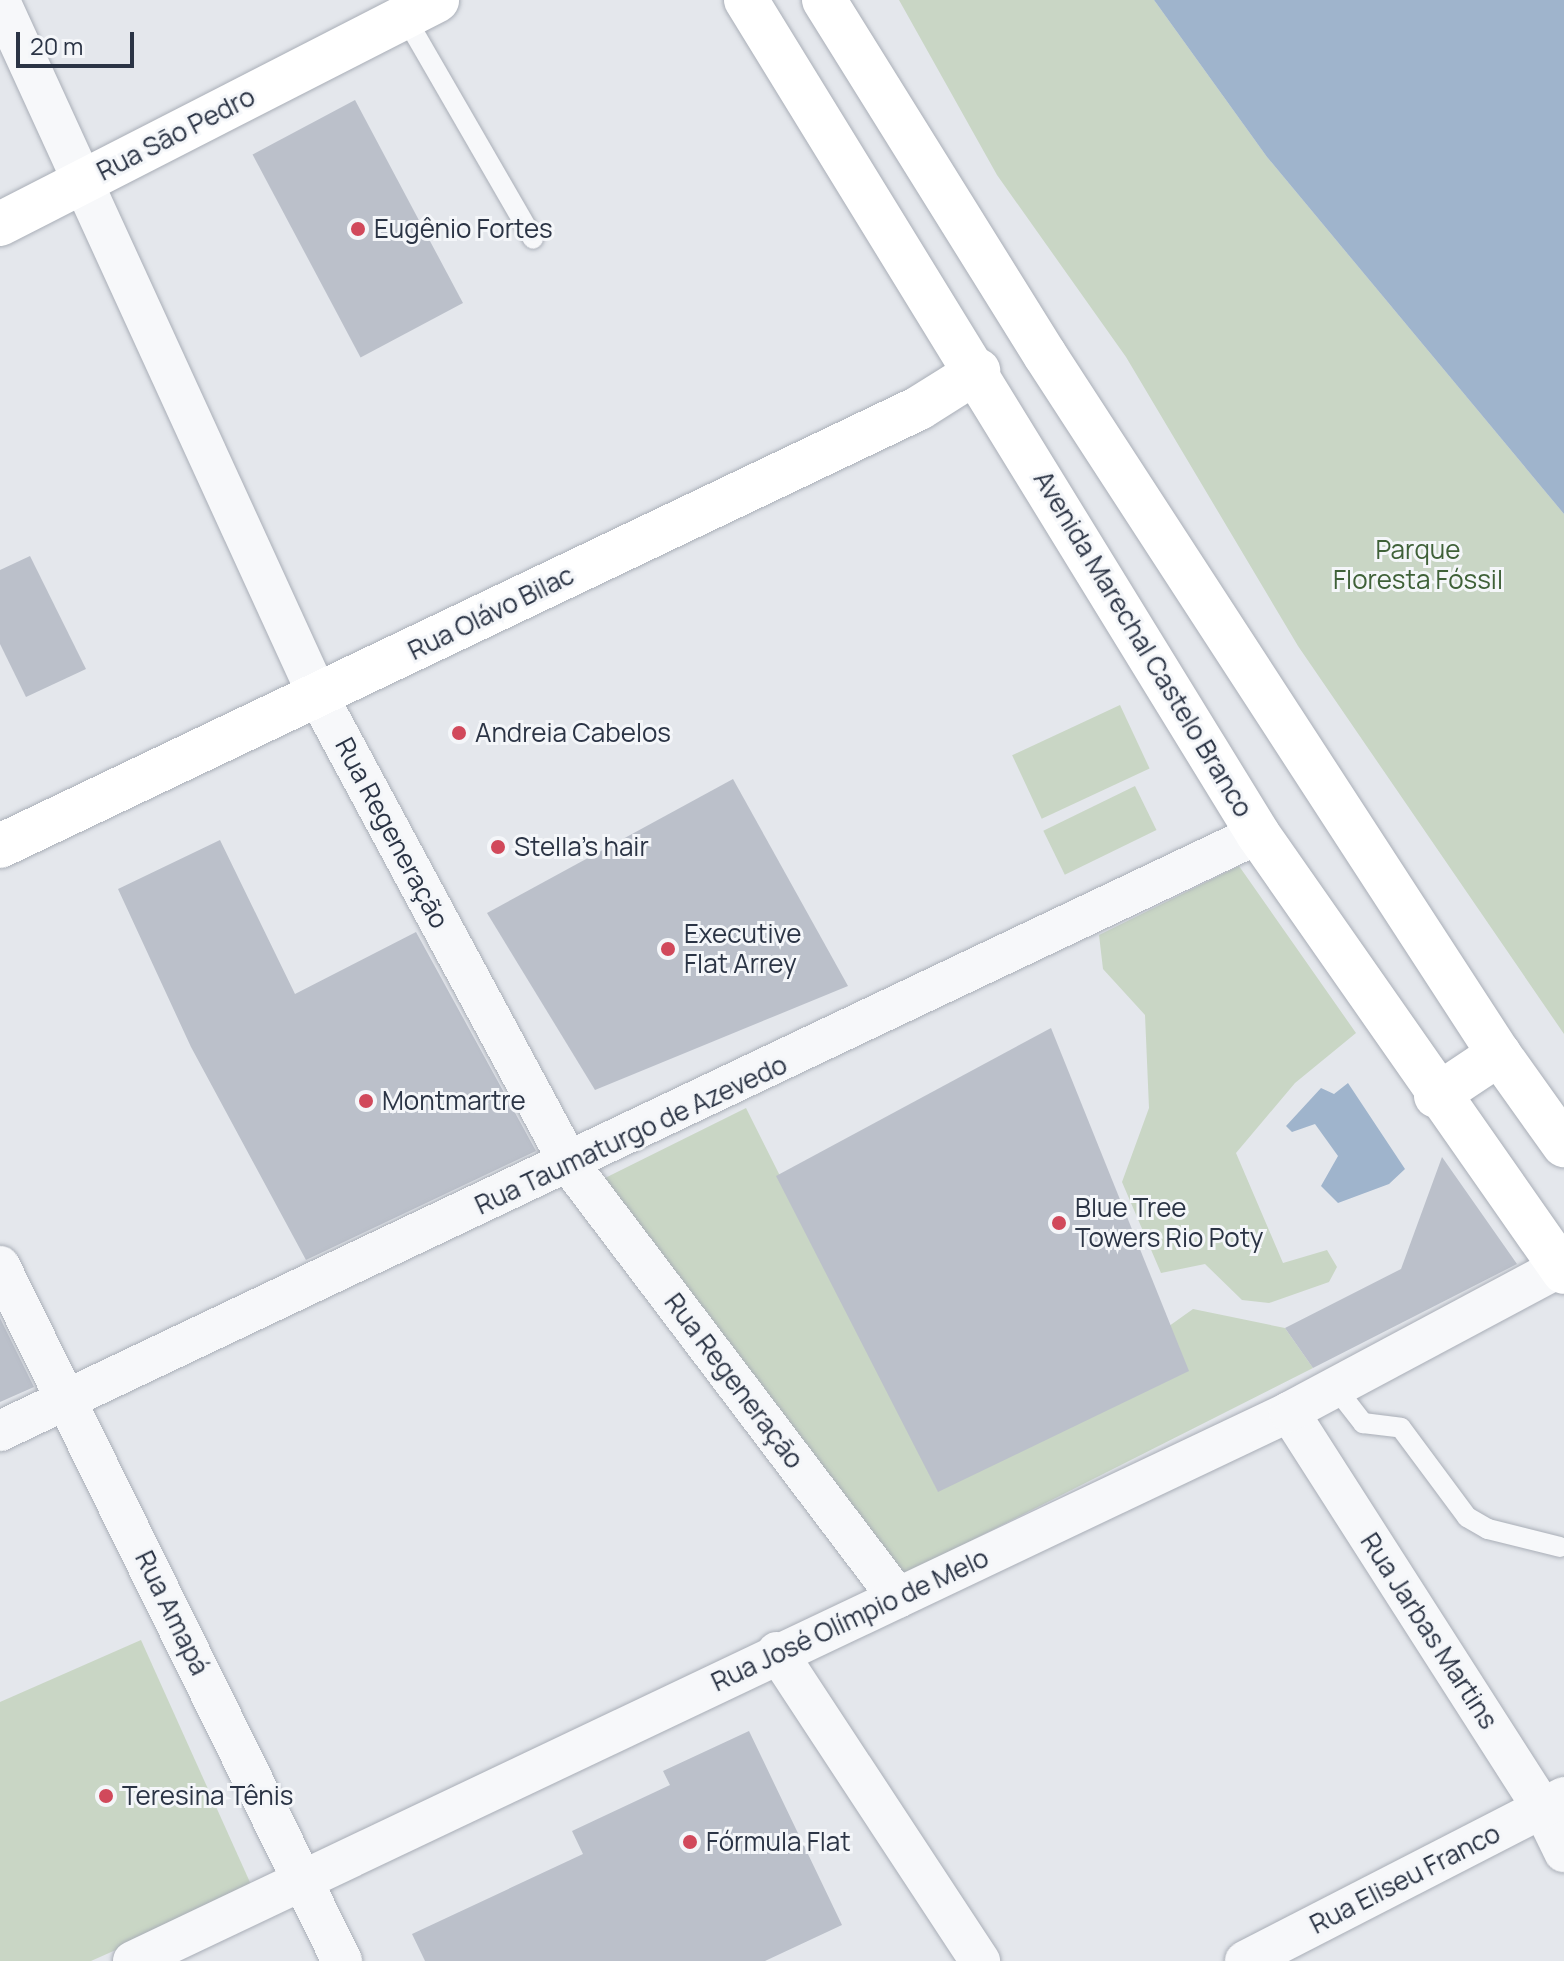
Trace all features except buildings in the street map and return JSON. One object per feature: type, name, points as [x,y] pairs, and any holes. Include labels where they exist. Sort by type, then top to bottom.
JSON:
[{"type":"main road","name":"Avenida Marechal Castelo Branco","points":[[746,0],[978,371],[1258,834],[1436,1096],[1562,1270]]},
{"type":"main road","points":[[824,0],[1499,1054],[1564,1145]]},
{"type":"main road","name":"Rua São Pedro","points":[[0,224],[421,8]]},
{"type":"main road","name":"Rua Olávo Bilac","points":[[0,846],[919,408],[978,371]]},
{"type":"main road","points":[[1436,1096],[1499,1054]]},
{"type":"street","name":"Rua Regeneração","points":[[0,1],[318,696],[570,1165],[898,1598]]},
{"type":"street","name":"Rua Taumaturgo de Azevedo","points":[[0,1431],[570,1165],[1258,834]]},
{"type":"street","name":"Rua Amapá","points":[[0,1266],[342,1961]]},
{"type":"street","name":"Rua José Olímpio de Melo","points":[[133,1961],[304,1883],[777,1652],[898,1598],[1289,1412],[1562,1270]]},
{"type":"street","name":"Rua Jarbas Martins","points":[[1289,1412],[1553,1803],[1564,1852]]},
{"type":"street","points":[[777,1652],[980,1961]]},
{"type":"street","name":"Rua Eliseu Franco","points":[[1245,1961],[1553,1803]]},
{"type":"lane","points":[[421,8],[533,239]]},
{"type":"lane","points":[[1335,1387],[1363,1423],[1401,1428],[1467,1517],[1488,1529],[1560,1547]]},
{"type":"green space","name":"Parque Floresta Fóssil","points":[[899,0],[1154,0],[1267,157],[1564,514],[1564,1034],[1298,646],[1126,357],[997,175]]},
{"type":"green space","points":[[1120,705],[1150,768],[1042,819],[1012,755]]},
{"type":"green space","points":[[1135,786],[1156,830],[1065,875],[1043,831]]},
{"type":"green space","points":[[1239,866],[1356,1033],[1295,1083],[1236,1153],[1283,1263],[1327,1250],[1337,1267],[1329,1282],[1269,1303],[1242,1300],[1205,1264],[1161,1273],[1122,1182],[1149,1108],[1145,1015],[1103,969],[1099,935]]},
{"type":"green space","points":[[746,1108],[938,1491],[1193,1309],[1285,1328],[1313,1368],[899,1577],[599,1181]]},
{"type":"green space","name":"Teresina Tênis","points":[[141,1640],[253,1889],[91,1961],[0,1961],[0,1702]]},
{"type":"water","points":[[1154,0],[1564,0],[1564,514],[1267,157]]},
{"type":"water","points":[[1348,1083],[1405,1169],[1389,1184],[1338,1203],[1321,1186],[1338,1156],[1315,1124],[1292,1132],[1286,1126],[1321,1088],[1334,1094]]},
{"type":"place","name":"Eugênio Fortes","points":[[358,229]]},
{"type":"place","name":"Andreia Cabelos","points":[[459,733]]},
{"type":"place","name":"Stella's hair","points":[[498,847]]},
{"type":"place","name":"Executive Flat Arrey","points":[[668,949]]},
{"type":"place","name":"Montmartre","points":[[366,1101]]},
{"type":"place","name":"Blue Tree Towers Rio Poty","points":[[1059,1223]]},
{"type":"place","name":"Teresina Tênis","points":[[106,1796]]},
{"type":"place","name":"Fórmula Flat","points":[[690,1842]]}]
